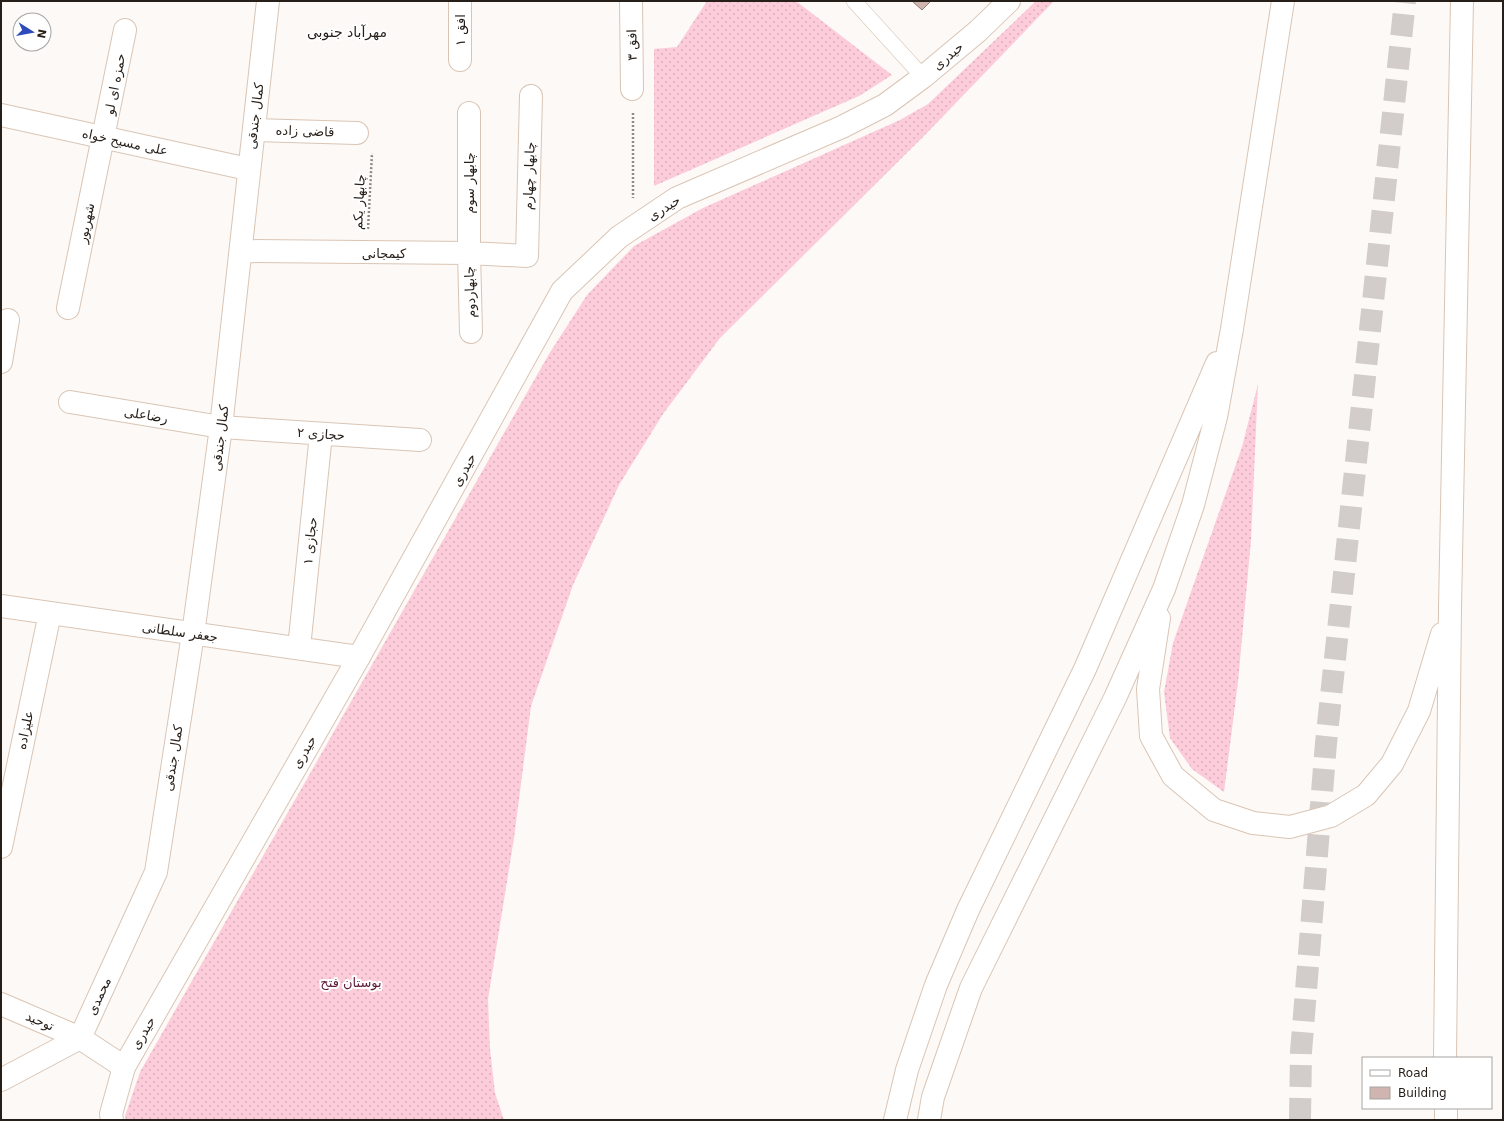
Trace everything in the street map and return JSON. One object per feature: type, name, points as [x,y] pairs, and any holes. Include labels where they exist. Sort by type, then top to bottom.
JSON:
[{"type":"main road","name":"کمال جندقی","points":[[156,872],[193,634],[221,427],[241,251],[248,169],[254,130],[268,1]]},
{"type":"main road","name":"افق ۱","points":[[460,1],[460,60]]},
{"type":"main road","name":"افق ۳","points":[[631,1],[632,89]]},
{"type":"main road","name":"حیدری","points":[[112,1120],[111,1114],[124,1067],[359,657],[562,291],[619,237],[677,198],[842,127],[885,105],[924,77],[978,31],[1009,1]]},
{"type":"main road","points":[[929,1120],[933,1097],[971,988],[1015,896],[1114,698],[1164,589],[1193,505],[1216,417],[1232,329],[1283,1]]},
{"type":"main road","points":[[1445,1057],[1450,608],[1462,1]]},
{"type":"main road","name":"حمزه ای لو","points":[[104,138],[125,30]]},
{"type":"main road","name":"چابهار چهارم","points":[[527,256],[531,96]]},
{"type":"main road","name":"چابهار سوم","points":[[469,112],[469,253]]},
{"type":"main road","name":"علی مسیح خواه","points":[[1,115],[248,169]]},
{"type":"main road","name":"قاضی زاده","points":[[254,130],[357,133]]},
{"type":"main road","name":"شهریور","points":[[68,308],[104,138]]},
{"type":"main road","name":"کیمجانی","points":[[241,251],[469,253],[527,256]]},
{"type":"main road","name":"چابهاردوم","points":[[469,253],[471,332]]},
{"type":"main road","points":[[1,362],[8,320]]},
{"type":"main road","points":[[895,1120],[907,1070],[936,985],[968,910],[1085,669],[1232,329]]},
{"type":"main road","name":"رضاعلی","points":[[70,402],[221,427]]},
{"type":"main road","name":"حجازی ۲","points":[[221,427],[420,440]]},
{"type":"main road","name":"حجازی ۱","points":[[299,648],[321,434]]},
{"type":"main road","points":[[1164,589],[1148,690],[1151,736],[1174,776],[1214,810],[1253,823],[1290,826],[1331,816],[1366,795],[1392,764],[1419,710],[1450,608]]},
{"type":"main road","name":"جعفر سلطانی","points":[[1,606],[359,657]]},
{"type":"main road","name":"علیزاده","points":[[1,847],[50,613]]},
{"type":"main road","name":"محمدی","points":[[80,1038],[156,872]]},
{"type":"main road","name":"توحید","points":[[1,1004],[80,1038],[124,1067]]},
{"type":"main road","points":[[1,1080],[80,1038]]},
{"type":"main road","points":[[1446,1109],[1446,1120]]},
{"type":"lane","points":[[854,1],[924,77]]},
{"type":"path","points":[[632,89],[633,227]]},
{"type":"path","name":"چابهار یکم","points":[[367,253],[372,152]]},
{"type":"green space","points":[[707,1],[796,1],[892,75],[859,96],[654,186],[654,49],[677,47]]},
{"type":"green space","name":"بوستان فتح","points":[[1036,1],[1054,1],[924,136],[720,338],[663,414],[619,485],[573,585],[531,706],[514,838],[488,999],[490,1049],[495,1093],[504,1120],[126,1120],[125,1116],[140,1072],[549,354],[587,295],[634,246],[703,208],[900,120],[928,104]]},
{"type":"green space","points":[[1258,384],[1251,540],[1238,682],[1224,792],[1192,769],[1170,738],[1164,692],[1173,643],[1242,447]]},
{"type":"building","points":[[912,1],[931,1],[922,10]]},
{"type":"tunnel","points":[[1300,1120],[1301,1052],[1326,743],[1405,1]]},
{"type":"district","name":"مهرآباد جنوبی","points":[[347,32]]}]
